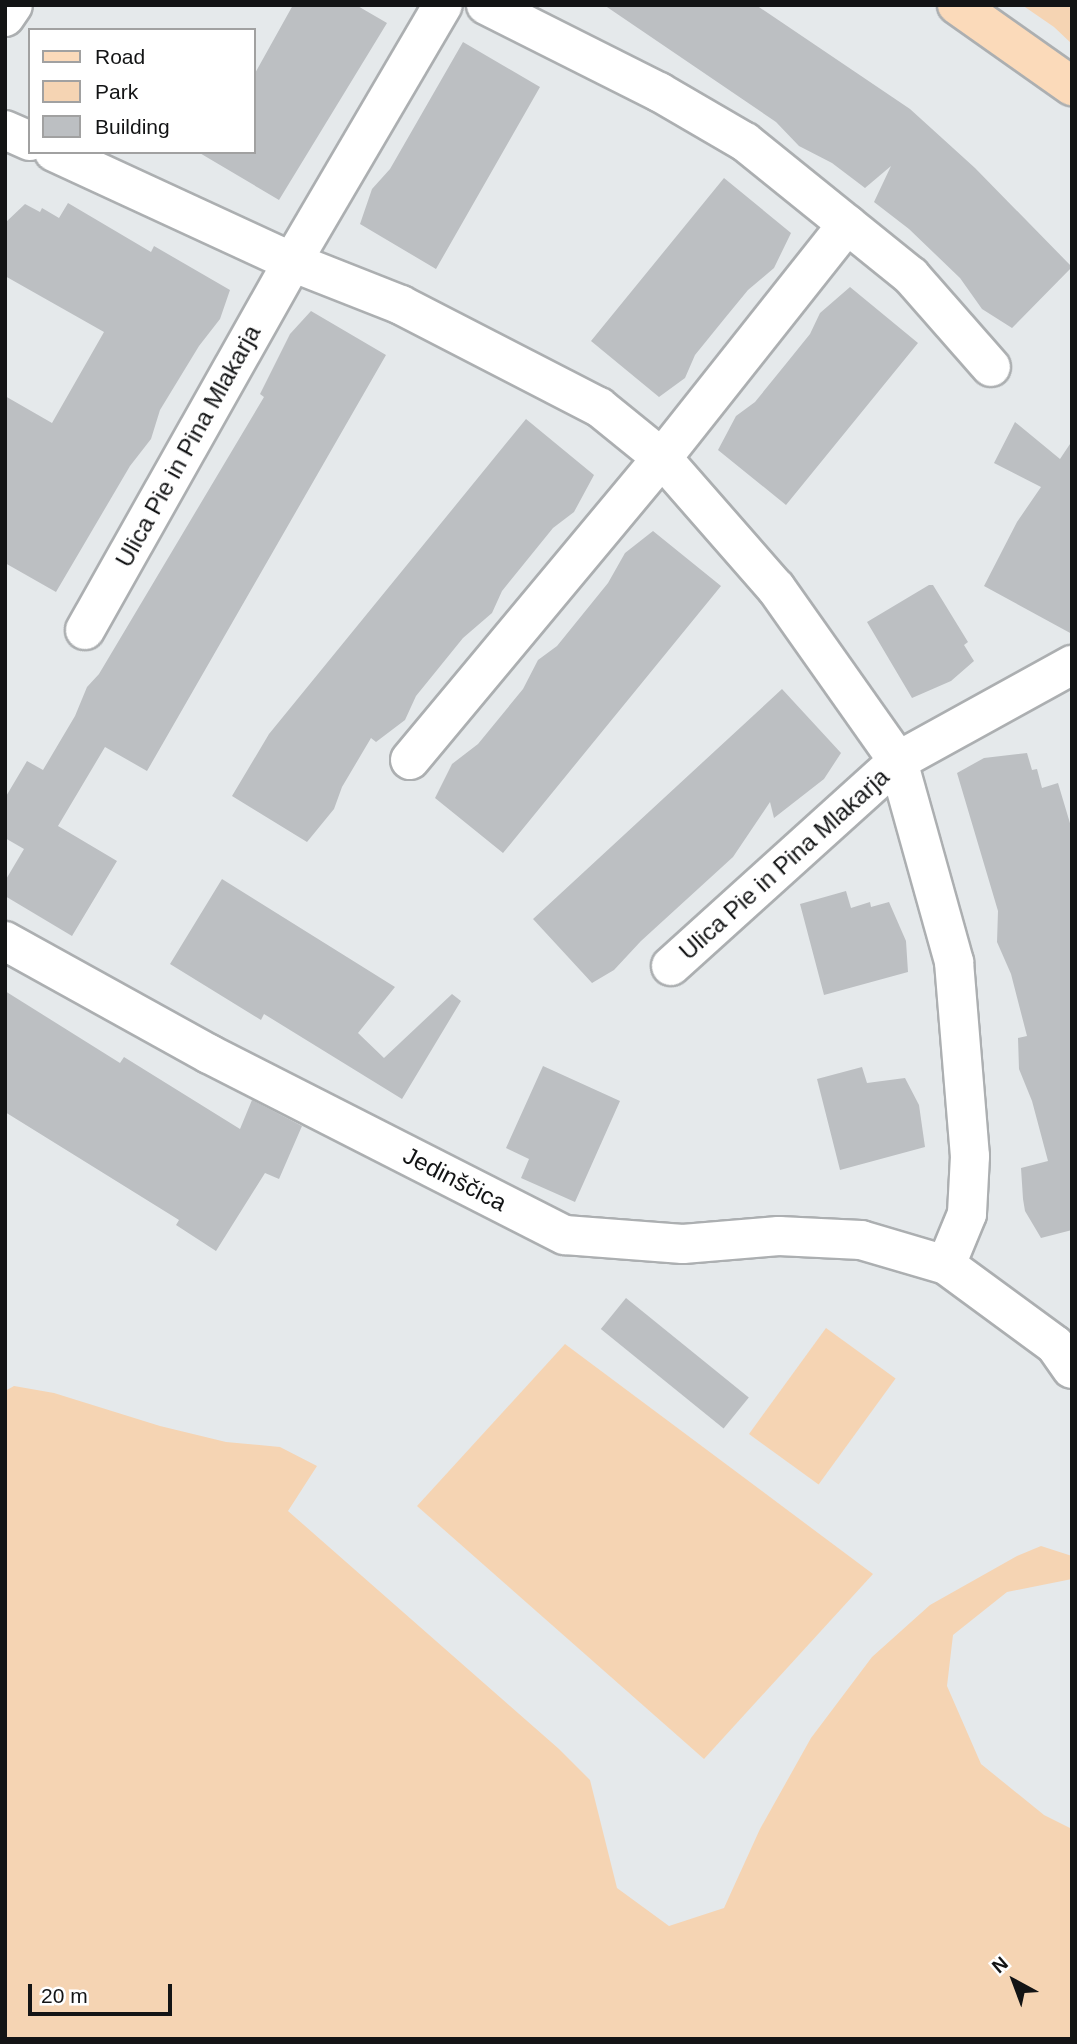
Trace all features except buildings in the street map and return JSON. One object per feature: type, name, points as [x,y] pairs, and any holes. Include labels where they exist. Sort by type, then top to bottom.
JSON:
[{"type":"main road","points":[[957,5],[1072,86]]},
{"type":"street","points":[[5,17],[13,5]]},
{"type":"street","name":"Ulica Pie in Pina Mlakarja","points":[[85,630],[292,262],[443,5]]},
{"type":"street","points":[[486,5],[659,92],[745,142],[911,276],[991,367]]},
{"type":"street","points":[[5,130],[28,140]]},
{"type":"street","name":"Ulica Pie in Pina Mlakarja","points":[[58,154],[292,262],[401,305],[599,407],[663,458],[776,588],[898,761],[954,962],[970,1156],[967,1214],[946,1265]]},
{"type":"street","points":[[410,760],[663,458],[847,225]]},
{"type":"street","name":"Ulica Pie in Pina Mlakarja","points":[[671,966],[898,761],[1072,665]]},
{"type":"street","name":"Jedinščica","points":[[5,941],[209,1055],[565,1235],[683,1244],[779,1236],[861,1240],[946,1265],[1055,1345],[1072,1369]]},
{"type":"green space","points":[[1022,5],[1072,5],[1072,44],[1054,27]]},
{"type":"green space","points":[[826,1328],[896,1379],[819,1485],[749,1434]]},
{"type":"green space","points":[[565,1344],[873,1574],[704,1759],[417,1506]]},
{"type":"green space","points":[[14,1386],[54,1393],[160,1426],[226,1442],[280,1447],[317,1466],[288,1511],[559,1749],[590,1780],[617,1888],[669,1926],[724,1908],[760,1829],[811,1738],[872,1657],[930,1605],[1017,1556],[1041,1546],[1072,1556],[1072,1579],[1007,1592],[953,1635],[947,1686],[981,1764],[1044,1815],[1072,1829],[1072,2039],[5,2039],[5,1391]]}]
